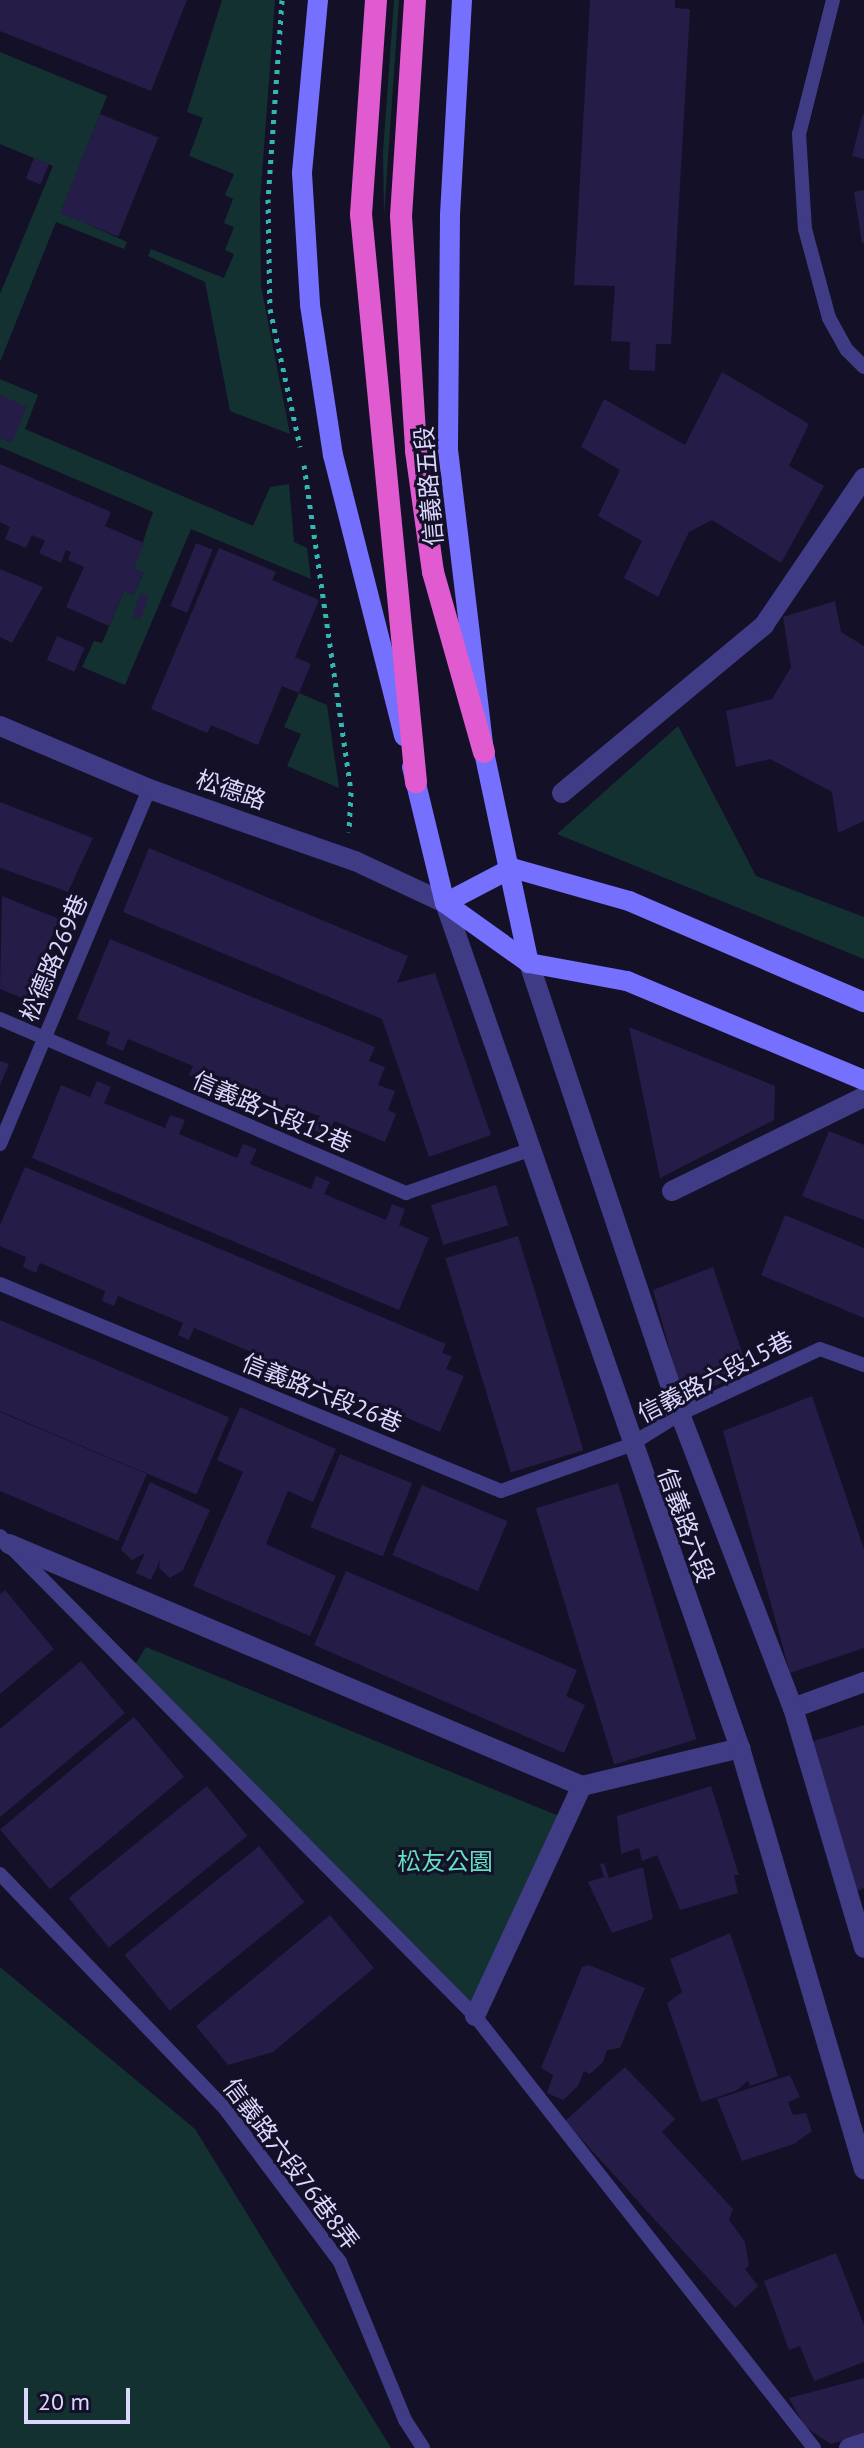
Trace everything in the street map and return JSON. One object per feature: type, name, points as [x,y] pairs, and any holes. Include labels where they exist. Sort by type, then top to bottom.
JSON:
[{"type":"highway","points":[[376,0],[361,214],[416,782]]},
{"type":"highway","points":[[415,0],[403,129],[401,216],[416,451],[433,572],[484,752]]},
{"type":"main road","points":[[318,0],[302,173],[310,305],[333,455],[445,903],[512,868],[629,901],[864,1002]]},
{"type":"main road","name":"信義路五段","points":[[462,0],[450,216],[448,450],[484,752],[512,868],[529,963]]},
{"type":"main road","name":"松德路","points":[[445,903],[529,963],[627,981],[864,1080]]},
{"type":"street","points":[[562,793],[764,625],[864,478]]},
{"type":"street","name":"松德路","points":[[0,726],[149,789],[355,861],[445,903]]},
{"type":"street","name":"信義路六段","points":[[445,903],[630,1445],[740,1748],[864,2169]]},
{"type":"street","name":"信義路六段","points":[[529,963],[680,1414],[793,1708],[858,1908],[864,1948]]},
{"type":"street","points":[[672,1191],[864,1097]]},
{"type":"street","points":[[4,1540],[582,1786],[740,1748]]},
{"type":"street","points":[[793,1708],[864,1682]]},
{"type":"street","points":[[475,2016],[582,1786]]},
{"type":"street","points":[[849,2448],[864,2443]]},
{"type":"lane","points":[[833,0],[799,134],[805,229],[829,318],[847,350],[864,367]]},
{"type":"lane","name":"松德路269巷","points":[[0,1144],[149,789]]},
{"type":"lane","name":"信義路六段12巷","points":[[0,1019],[406,1193],[529,1150]]},
{"type":"lane","name":"信義路六段26巷","points":[[0,1284],[501,1491],[630,1445]]},
{"type":"lane","name":"信義路六段15巷","points":[[630,1445],[680,1414],[820,1349],[864,1365]]},
{"type":"lane","points":[[4,1540],[475,2016],[814,2448]]},
{"type":"lane","name":"信義路六段76巷8弄","points":[[0,1874],[226,2110],[340,2262],[405,2420],[423,2448]]},
{"type":"green space","points":[[222,0],[275,0],[260,201],[261,286],[290,434],[230,411],[205,282],[148,256],[151,249],[224,278],[234,254],[225,250],[234,227],[224,223],[233,199],[225,195],[234,174],[189,156],[203,118],[187,112]]},
{"type":"green space","points":[[394,0],[399,0],[384,216],[383,152]]},
{"type":"green space","points":[[0,52],[107,96],[61,212],[127,242],[124,249],[56,222],[0,362],[0,294],[53,166],[0,144]]},
{"type":"green space","points":[[0,379],[38,395],[25,429],[253,526],[270,487],[289,484],[294,542],[307,548],[311,579],[191,529],[125,685],[82,667],[94,641],[102,643],[124,591],[134,595],[143,573],[134,568],[153,512],[0,447]]},
{"type":"green space","points":[[299,693],[327,705],[339,788],[287,766],[301,734],[284,727]]},
{"type":"green space","points":[[678,726],[756,876],[864,917],[864,959],[557,834]]},
{"type":"green space","name":"松友公園","points":[[146,1647],[559,1816],[476,2015],[133,1668]]},
{"type":"green space","points":[[0,1967],[195,2129],[391,2448],[0,2448]]},
{"type":"building","points":[[0,0],[187,0],[151,91],[0,31]]},
{"type":"building","points":[[590,0],[675,0],[675,8],[690,9],[671,344],[656,344],[655,371],[629,370],[630,342],[611,341],[615,286],[574,285]]},
{"type":"building","points":[[100,114],[158,138],[118,237],[60,213]]},
{"type":"building","points":[[864,114],[864,159],[852,156]]},
{"type":"building","points":[[34,158],[49,164],[41,184],[26,178]]},
{"type":"building","points":[[864,190],[864,243],[862,243],[854,192]]},
{"type":"building","points":[[722,372],[809,424],[789,466],[824,486],[781,563],[712,520],[689,532],[658,597],[624,578],[642,541],[598,516],[620,470],[581,447],[604,399],[685,445]]},
{"type":"building","points":[[0,395],[27,407],[12,443],[0,438]]},
{"type":"building","points":[[0,464],[111,512],[105,526],[144,543],[134,568],[143,572],[134,595],[124,591],[109,626],[66,607],[84,567],[68,560],[71,552],[66,550],[61,563],[39,553],[45,541],[32,535],[26,548],[5,539],[10,527],[0,522]]},
{"type":"building","points":[[196,543],[213,550],[187,613],[171,606]]},
{"type":"building","points":[[219,548],[276,572],[272,580],[319,600],[295,657],[311,664],[299,693],[282,686],[258,745],[211,725],[207,733],[151,709]]},
{"type":"building","points":[[0,569],[43,587],[12,643],[0,637]]},
{"type":"building","points":[[140,593],[149,596],[141,620],[132,617]]},
{"type":"building","points":[[835,601],[841,632],[864,646],[864,821],[838,833],[832,792],[770,759],[736,767],[726,711],[772,699],[791,667],[783,617]]},
{"type":"building","points":[[57,636],[85,648],[74,672],[47,660]]},
{"type":"building","points":[[0,802],[93,838],[68,892],[0,868]]},
{"type":"building","points":[[149,848],[408,956],[397,983],[435,973],[491,1135],[429,1157],[382,1019],[123,912]]},
{"type":"building","points":[[2,896],[59,919],[25,999],[0,989]]},
{"type":"building","points":[[110,939],[375,1047],[369,1061],[385,1067],[378,1085],[395,1091],[388,1110],[396,1114],[385,1142],[334,1121],[328,1136],[314,1130],[319,1116],[290,1105],[285,1116],[268,1109],[273,1098],[211,1073],[206,1083],[189,1075],[193,1066],[128,1039],[123,1051],[106,1044],[110,1032],[77,1019]]},
{"type":"building","points":[[629,1027],[775,1086],[774,1120],[660,1178]]},
{"type":"building","points":[[0,1061],[9,1064],[0,1085]]},
{"type":"building","points":[[97,1081],[111,1087],[104,1103],[165,1128],[170,1115],[185,1120],[179,1134],[237,1158],[243,1144],[257,1149],[250,1164],[311,1189],[316,1176],[330,1182],[324,1194],[386,1220],[392,1204],[405,1209],[399,1225],[429,1238],[399,1310],[32,1158],[61,1085],[90,1097]]},
{"type":"building","points":[[829,1131],[864,1145],[864,1220],[802,1196]]},
{"type":"building","points":[[25,1167],[446,1344],[442,1353],[452,1356],[446,1369],[464,1376],[440,1432],[355,1396],[348,1410],[334,1404],[340,1390],[275,1362],[269,1374],[256,1369],[261,1356],[194,1328],[189,1340],[178,1335],[183,1323],[118,1296],[114,1306],[102,1301],[105,1291],[40,1263],[36,1273],[23,1267],[26,1257],[0,1246],[0,1225]]},
{"type":"building","points":[[496,1185],[508,1225],[443,1245],[431,1205]]},
{"type":"building","points":[[785,1215],[864,1248],[864,1318],[761,1275]]},
{"type":"building","points":[[518,1236],[583,1450],[511,1472],[445,1258]]},
{"type":"building","points":[[713,1267],[748,1370],[684,1401],[653,1290]]},
{"type":"building","points":[[0,1320],[229,1417],[196,1495],[0,1411]]},
{"type":"building","points":[[812,1396],[864,1549],[864,1648],[790,1673],[723,1431]]},
{"type":"building","points":[[240,1407],[336,1449],[313,1502],[288,1491],[266,1544],[336,1576],[310,1636],[193,1586],[243,1472],[217,1460]]},
{"type":"building","points":[[0,1412],[147,1474],[118,1541],[0,1491]]},
{"type":"building","points":[[340,1454],[412,1483],[383,1556],[310,1527]]},
{"type":"building","points":[[150,1482],[210,1510],[183,1570],[170,1578],[159,1568],[160,1560],[151,1580],[136,1573],[145,1553],[132,1560],[121,1550]]},
{"type":"building","points":[[618,1483],[696,1739],[614,1764],[536,1508]]},
{"type":"building","points":[[422,1485],[508,1521],[478,1591],[392,1555]]},
{"type":"building","points":[[346,1571],[577,1670],[566,1696],[585,1705],[564,1753],[314,1645]]},
{"type":"building","points":[[5,1590],[54,1649],[0,1694],[0,1594]]},
{"type":"building","points":[[81,1661],[125,1713],[0,1817],[0,1729]]},
{"type":"building","points":[[134,1717],[184,1777],[50,1889],[0,1829]]},
{"type":"building","points":[[864,1725],[864,1888],[857,1891],[811,1742]]},
{"type":"building","points":[[207,1786],[247,1836],[109,1948],[69,1898]]},
{"type":"building","points":[[711,1786],[739,1875],[734,1875],[738,1893],[680,1910],[657,1855],[642,1861],[639,1848],[621,1854],[617,1816]]},
{"type":"building","points":[[259,1846],[304,1902],[170,2011],[125,1955]]},
{"type":"building","points":[[604,1863],[609,1878],[643,1867],[653,1919],[612,1933],[588,1882],[604,1877],[600,1864]]},
{"type":"building","points":[[330,1915],[374,1968],[273,2052],[228,2065],[196,2026]]},
{"type":"building","points":[[730,1933],[778,2076],[750,2086],[748,2081],[736,2091],[701,2102],[667,2003],[682,1992],[670,1959]]},
{"type":"building","points":[[589,1965],[645,1988],[620,2048],[607,2050],[603,2062],[590,2074],[584,2071],[578,2086],[563,2100],[547,2093],[553,2075],[541,2068],[582,1967]]},
{"type":"building","points":[[625,2067],[675,2119],[662,2132],[733,2209],[729,2220],[745,2242],[749,2266],[745,2269],[758,2286],[735,2308],[565,2121]]},
{"type":"building","points":[[790,2075],[800,2097],[788,2102],[793,2115],[806,2113],[812,2131],[794,2144],[742,2161],[717,2099]]},
{"type":"building","points":[[836,2253],[864,2325],[864,2362],[814,2381],[800,2346],[789,2350],[764,2281]]},
{"type":"building","points":[[864,2378],[864,2434],[831,2444],[805,2427],[789,2398]]}]
